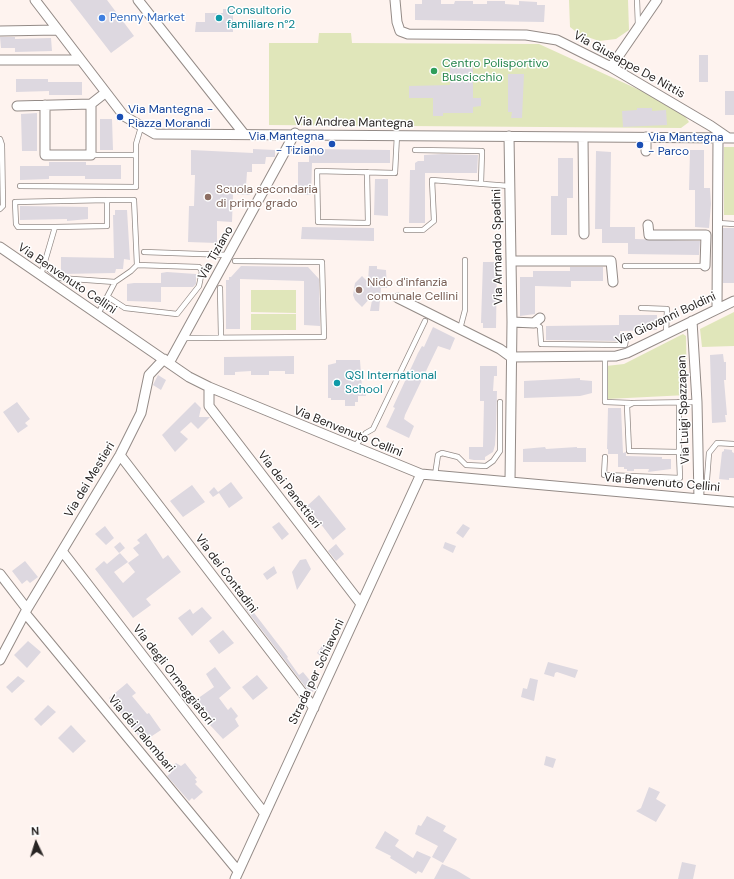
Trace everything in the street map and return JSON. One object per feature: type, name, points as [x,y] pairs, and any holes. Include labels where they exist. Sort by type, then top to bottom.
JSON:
[{"type":"street","name":"Via Andrea Mantegna","points":[[35,0],[124,116],[155,134],[295,133],[731,138]]},
{"type":"street","points":[[138,0],[244,134]]},
{"type":"street","name":"Via Giuseppe De Nittis","points":[[395,0],[397,22],[400,31],[408,34],[526,35],[557,40],[611,67],[731,138]]},
{"type":"street","points":[[611,67],[657,0]]},
{"type":"street","points":[[0,31],[58,30]]},
{"type":"street","points":[[0,60],[80,60]]},
{"type":"street","points":[[17,106],[91,104],[105,93]]},
{"type":"street","points":[[45,105],[45,155],[91,155],[91,104]]},
{"type":"street","name":"Via Tiziano","points":[[167,361],[183,338],[232,258],[295,133]]},
{"type":"street","name":"Via Armando Spadini","points":[[509,136],[512,322],[510,481]]},
{"type":"street","points":[[583,137],[584,234]]},
{"type":"street","points":[[646,137],[646,151]]},
{"type":"street","points":[[717,309],[718,137]]},
{"type":"street","points":[[648,225],[649,235],[706,235],[705,266]]},
{"type":"street","name":"Via Benvenuto Cellini","points":[[0,247],[189,377],[209,387],[421,474],[734,502]]},
{"type":"street","points":[[511,261],[611,261],[613,282]]},
{"type":"street","points":[[398,298],[500,349],[511,357]]},
{"type":"street","name":"Via Giovanni Boldini","points":[[511,357],[605,357],[627,353],[734,301]]},
{"type":"street","points":[[512,322],[537,320]]},
{"type":"street","name":"Via Luigi Spazzapan","points":[[692,321],[697,402],[699,499]]},
{"type":"street","name":"Via dei Mestieri","points":[[0,660],[26,611],[120,455],[142,413],[149,375],[167,361]]},
{"type":"street","name":"Via dei Panettieri","points":[[209,387],[209,406],[361,604]]},
{"type":"street","name":"Via dei Contadini","points":[[120,455],[314,708]]},
{"type":"street","name":"Strada per Schiavoni","points":[[237,875],[421,474]]},
{"type":"street","name":"Via degli Ormeggiatori","points":[[62,551],[265,814]]},
{"type":"street","name":"Via dei Palombari","points":[[0,574],[26,611],[237,875]]},
{"type":"lane","points":[[638,0],[638,28]]},
{"type":"lane","points":[[20,186],[136,187],[136,144],[141,127]]},
{"type":"lane","points":[[367,172],[368,222],[318,222],[317,171],[367,172],[395,173],[397,135]]},
{"type":"lane","points":[[0,139],[2,145],[3,206],[0,209]]},
{"type":"lane","points":[[415,150],[482,150],[481,183]]},
{"type":"lane","points":[[91,155],[136,155]]},
{"type":"lane","points":[[406,230],[422,230],[434,221],[432,180],[509,186]]},
{"type":"lane","points":[[98,314],[115,282],[131,271],[136,265],[134,200],[107,200],[15,202],[16,224],[18,227],[107,226],[107,200]]},
{"type":"lane","points":[[718,224],[734,224]]},
{"type":"lane","points":[[41,275],[55,227]]},
{"type":"lane","points":[[144,252],[322,262],[324,337],[221,336],[183,338]]},
{"type":"lane","points":[[460,329],[465,310],[465,260]]},
{"type":"lane","points":[[44,265],[59,278],[115,282]]},
{"type":"lane","points":[[108,297],[125,308],[177,314],[199,286],[202,271],[199,267],[136,265]]},
{"type":"lane","points":[[626,266],[705,266]]},
{"type":"lane","points":[[220,288],[221,336]]},
{"type":"lane","points":[[641,308],[667,309],[666,333]]},
{"type":"lane","points":[[537,320],[540,327],[541,344],[625,345],[626,338]]},
{"type":"lane","points":[[354,447],[366,433],[373,429],[425,321]]},
{"type":"lane","points":[[605,357],[605,402],[697,402]]},
{"type":"lane","points":[[435,475],[438,455],[442,453],[458,457],[466,464],[486,466],[493,461],[500,451],[500,402]]},
{"type":"lane","points":[[605,457],[604,475],[680,478],[679,402]]},
{"type":"lane","points":[[633,403],[627,406],[629,451],[679,452]]},
{"type":"lane","points":[[707,479],[709,453],[716,443],[734,444]]},
{"type":"green space","points":[[569,0],[628,0],[629,30],[616,39],[599,41],[579,34],[570,27]]},
{"type":"green space","name":"Centro Polisportivo Buscicchio","points":[[319,33],[351,33],[352,43],[539,44],[657,98],[684,115],[689,122],[681,128],[269,125],[269,43],[318,43]]},
{"type":"green space","points":[[724,147],[734,147],[734,215],[724,215]]},
{"type":"green space","points":[[251,290],[296,290],[296,313],[251,312]]},
{"type":"green space","points":[[734,312],[734,346],[702,347],[700,329]]},
{"type":"green space","points":[[251,314],[296,314],[296,330],[251,330]]},
{"type":"green space","points":[[683,334],[686,336],[687,395],[607,399],[606,366],[624,364]]},
{"type":"building","name":"Penny Market","points":[[70,0],[107,0],[134,36],[111,53]]},
{"type":"building","points":[[422,0],[441,0],[441,4],[454,4],[455,1],[473,1],[473,4],[487,4],[487,1],[505,1],[505,4],[519,5],[519,1],[537,2],[537,5],[545,5],[544,22],[415,20],[415,4],[422,4]]},
{"type":"building","name":"Consultorio familiare n°2","points":[[223,9],[233,9],[233,32],[195,32],[196,22],[205,22],[205,13],[223,13]]},
{"type":"building","points":[[0,37],[15,37],[15,39],[51,38],[52,51],[15,52],[15,48],[1,48]]},
{"type":"building","points":[[699,55],[708,55],[708,82],[699,82]]},
{"type":"building","points":[[450,66],[473,66],[473,98],[481,98],[481,106],[473,107],[473,113],[443,113],[443,116],[433,116],[433,98],[409,98],[409,86],[450,85]]},
{"type":"building","points":[[508,74],[524,74],[522,118],[511,118],[512,112],[508,112]]},
{"type":"building","points":[[16,79],[48,79],[48,82],[82,82],[82,95],[49,95],[49,91],[16,92]]},
{"type":"building","points":[[725,91],[734,91],[734,115],[725,115]]},
{"type":"building","points":[[637,108],[652,108],[652,111],[666,110],[667,125],[623,127],[622,111],[637,110]]},
{"type":"building","points":[[37,113],[37,151],[22,151],[21,114]]},
{"type":"building","points":[[100,119],[112,119],[113,150],[100,150]]},
{"type":"building","name":"Scuola secondaria di primo grado","points":[[253,149],[275,150],[275,157],[266,157],[265,164],[252,164],[252,172],[247,172],[246,186],[251,186],[250,195],[233,194],[232,222],[217,221],[217,243],[188,242],[189,206],[194,206],[195,175],[191,175],[191,150],[253,153]]},
{"type":"building","points":[[309,149],[390,150],[390,163],[312,163],[311,195],[298,194],[298,162],[309,162]]},
{"type":"building","points":[[690,150],[704,150],[704,188],[710,188],[711,204],[709,228],[695,227],[695,190],[689,190]]},
{"type":"building","points":[[596,151],[611,152],[610,227],[635,227],[635,239],[700,241],[699,255],[628,254],[628,243],[602,243],[602,229],[595,229]]},
{"type":"building","points":[[424,155],[478,155],[477,173],[425,173],[425,223],[409,223],[410,170],[415,170],[415,163],[418,161],[424,161]]},
{"type":"building","points":[[558,158],[573,158],[573,198],[567,198],[567,235],[551,235],[551,196],[558,196]]},
{"type":"building","points":[[49,162],[86,162],[86,165],[121,165],[121,179],[85,179],[85,176],[49,176],[49,179],[20,180],[20,166],[49,166]]},
{"type":"building","points":[[375,179],[388,179],[388,216],[374,215]]},
{"type":"building","points":[[20,206],[88,207],[88,219],[67,221],[67,219],[20,220]]},
{"type":"building","points":[[115,210],[127,210],[130,260],[124,259],[123,269],[116,269],[115,273],[61,274],[61,257],[114,258],[113,215],[115,215]]},
{"type":"building","points":[[302,227],[374,228],[374,241],[301,239]]},
{"type":"building","points":[[723,228],[734,228],[734,283],[723,283]]},
{"type":"building","points":[[483,262],[497,262],[496,328],[483,328],[483,323],[481,323]]},
{"type":"building","points":[[241,266],[308,267],[319,279],[320,326],[304,325],[304,281],[240,279],[240,329],[226,329],[226,280],[229,280],[229,277],[231,277]]},
{"type":"building","name":"Nido d'infanzia comunale Cellini","points":[[369,266],[377,266],[377,269],[386,270],[387,288],[381,288],[379,311],[370,311],[373,295],[362,307],[355,300],[353,295],[355,283],[362,276],[368,282]]},
{"type":"building","points":[[570,267],[603,267],[603,281],[571,281],[571,287],[535,286],[535,314],[520,316],[520,277],[533,277],[533,271],[570,271]]},
{"type":"building","points":[[161,273],[196,274],[196,284],[193,287],[161,287]]},
{"type":"building","points":[[161,283],[161,302],[127,301],[127,284]]},
{"type":"building","points":[[619,315],[657,315],[657,330],[620,331],[620,341],[546,340],[546,326],[619,325]]},
{"type":"building","points":[[433,327],[455,338],[450,350],[438,346],[405,415],[404,419],[414,426],[409,438],[386,427],[395,408],[393,407],[418,353],[422,346],[424,347]]},
{"type":"building","points":[[723,354],[724,362],[726,362],[726,380],[724,380],[727,415],[725,415],[726,422],[712,423],[710,355]]},
{"type":"building","points":[[294,356],[294,374],[285,374],[285,371],[269,371],[269,375],[251,375],[251,371],[235,372],[235,375],[224,375],[224,357]]},
{"type":"building","name":"QSI International School","points":[[336,360],[360,360],[362,388],[366,388],[366,396],[358,396],[358,402],[355,402],[355,406],[345,406],[345,400],[331,400],[331,398],[328,398],[328,365],[336,363]]},
{"type":"building","points":[[480,366],[497,366],[497,376],[494,376],[493,391],[497,391],[495,445],[493,452],[485,457],[485,460],[474,460],[469,459],[469,447],[483,447],[484,401],[480,401]]},
{"type":"building","points":[[158,375],[166,380],[161,390],[153,385]]},
{"type":"building","points":[[580,378],[580,380],[592,381],[592,393],[580,396],[524,398],[524,381]]},
{"type":"building","points":[[17,402],[30,419],[25,423],[28,426],[18,433],[3,412]]},
{"type":"building","points":[[195,402],[201,408],[199,417],[210,417],[198,429],[191,422],[180,432],[188,439],[175,452],[162,435]]},
{"type":"building","points":[[608,408],[621,408],[623,453],[626,452],[626,456],[662,457],[662,459],[671,459],[671,469],[648,472],[649,469],[634,469],[634,471],[627,471],[624,467],[618,467],[618,454],[608,454],[607,449]]},
{"type":"building","points":[[545,447],[546,449],[577,447],[586,448],[586,462],[523,462],[523,449]]},
{"type":"building","points":[[724,449],[732,450],[734,453],[734,478],[729,478],[729,480],[719,479],[722,452]]},
{"type":"building","points":[[231,482],[243,498],[229,508],[219,493],[213,497],[209,492],[214,487],[218,492]]},
{"type":"building","points":[[192,485],[205,502],[183,517],[170,501]]},
{"type":"building","points":[[319,495],[346,529],[333,540],[307,506]]},
{"type":"building","points":[[279,522],[289,534],[282,540],[272,527]]},
{"type":"building","points":[[463,524],[470,528],[463,538],[456,533]]},
{"type":"building","points":[[105,526],[114,538],[106,545],[95,534]]},
{"type":"building","points":[[146,533],[163,559],[168,555],[181,572],[146,599],[151,605],[133,618],[95,569],[104,561],[107,564],[120,553],[128,562],[114,572],[123,583],[135,572],[128,563],[139,555],[133,548],[140,543],[137,540]]},
{"type":"building","points":[[120,542],[125,548],[119,553],[114,547]]},
{"type":"building","points":[[445,542],[456,546],[453,553],[443,548]]},
{"type":"building","points":[[336,544],[344,554],[336,561],[328,551]]},
{"type":"building","points":[[306,559],[311,569],[297,590],[292,572],[300,560]]},
{"type":"building","points":[[25,561],[38,577],[30,583],[27,580],[22,584],[12,571]]},
{"type":"building","points":[[274,566],[277,573],[267,580],[263,574]]},
{"type":"building","points":[[248,605],[288,657],[287,658],[299,675],[303,672],[312,683],[316,685],[313,692],[307,689],[245,608]]},
{"type":"building","points":[[202,607],[212,618],[192,636],[178,618],[190,609],[193,614]]},
{"type":"building","points":[[223,630],[234,643],[219,654],[209,641]]},
{"type":"building","points":[[28,641],[41,652],[27,668],[14,655]]},
{"type":"building","points":[[324,643],[331,651],[326,661],[317,653]]},
{"type":"building","points":[[548,662],[578,670],[575,678],[557,672],[555,673],[554,677],[544,674]]},
{"type":"building","points":[[215,667],[231,688],[219,698],[228,710],[231,707],[238,716],[235,719],[239,726],[223,739],[209,724],[214,721],[197,699],[214,687],[206,674]]},
{"type":"building","points":[[257,675],[268,688],[253,700],[242,687]]},
{"type":"building","points":[[18,676],[25,681],[12,693],[6,687]]},
{"type":"building","points":[[530,678],[538,680],[534,701],[521,697],[523,688],[527,689]]},
{"type":"building","points":[[127,683],[136,693],[132,696],[147,714],[149,713],[161,730],[143,742],[109,698]]},
{"type":"building","points":[[48,705],[56,712],[41,726],[34,719]]},
{"type":"building","points":[[71,725],[86,741],[73,753],[58,738]]},
{"type":"building","points":[[546,756],[556,759],[553,768],[544,765]]},
{"type":"building","points":[[176,763],[181,766],[185,763],[197,778],[195,779],[197,782],[195,784],[203,792],[194,800],[192,798],[189,801],[167,776],[171,773],[168,769]]},
{"type":"building","points":[[649,787],[660,792],[656,799],[666,805],[656,822],[636,811],[641,808]]},
{"type":"building","points":[[427,816],[446,826],[443,831],[457,839],[443,863],[432,857],[438,846],[415,834],[418,825],[421,826]]},
{"type":"building","points":[[385,831],[399,840],[395,846],[413,858],[417,851],[431,857],[422,873],[418,871],[416,874],[390,858],[391,856],[375,848]]},
{"type":"building","points":[[682,862],[696,865],[693,879],[678,879]]},
{"type":"building","points":[[442,864],[456,870],[471,879],[434,879]]},
{"type":"place","name":"Penny Market","points":[[102,18]]},
{"type":"place","name":"Consultorio familiare n°2","points":[[219,18]]},
{"type":"place","name":"Centro Polisportivo Buscicchio","points":[[434,71]]},
{"type":"place","name":"Via Mantegna - Piazza Morandi","points":[[120,117]]},
{"type":"place","name":"Via Mantegna - Tiziano","points":[[332,144]]},
{"type":"place","name":"Via Mantegna - Parco","points":[[640,145]]},
{"type":"place","name":"Scuola secondaria di primo grado","points":[[208,197]]},
{"type":"place","name":"Nido d'infanzia comunale Cellini","points":[[359,290]]},
{"type":"place","name":"QSI International School","points":[[337,383]]}]
